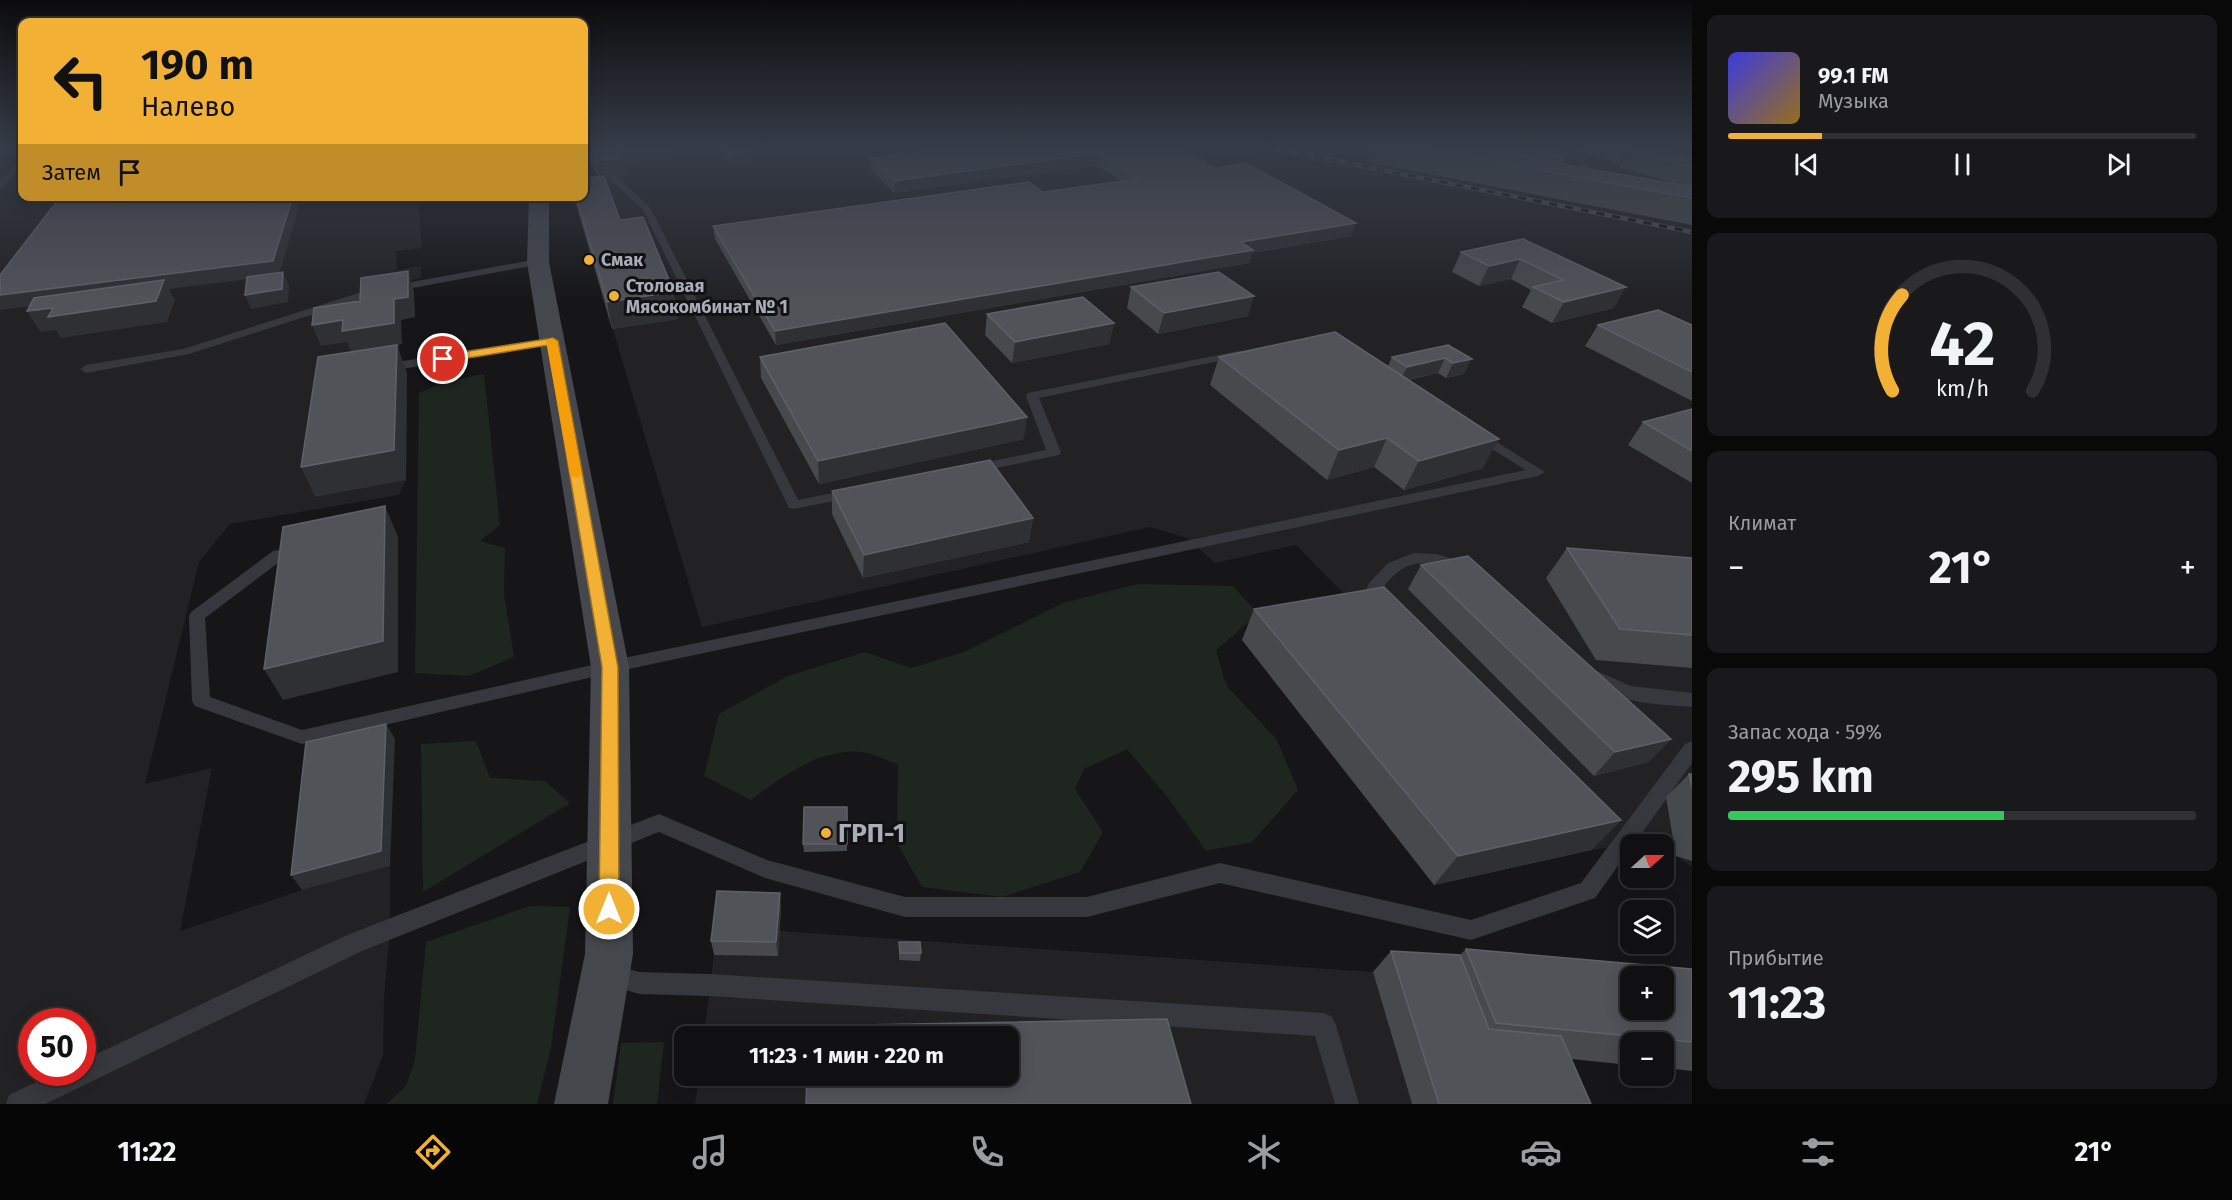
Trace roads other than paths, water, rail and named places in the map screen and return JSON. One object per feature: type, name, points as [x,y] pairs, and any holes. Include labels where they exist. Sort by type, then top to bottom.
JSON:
[{"type":"main road","points":[[539,201],[538,262],[610,667],[609,954],[581,1104]]},
{"type":"lane","points":[[636,199],[647,209],[794,505],[862,491]]},
{"type":"lane","points":[[86,369],[185,352],[368,293],[538,262]]},
{"type":"lane","points":[[377,369],[553,341]]},
{"type":"lane","points":[[964,471],[1054,452],[1032,396],[1251,351]]},
{"type":"lane","points":[[278,555],[197,616],[201,701],[302,737],[610,667],[1538,472],[1469,429]]},
{"type":"lane","points":[[1394,622],[1377,606],[1376,587],[1392,566],[1406,560],[1433,558],[1478,573]]},
{"type":"lane","points":[[1581,667],[1608,686],[1636,696],[1692,700]]},
{"type":"lane","points":[[18,1104],[355,943],[659,823],[765,869],[905,908],[1087,907],[1220,873],[1471,930],[1588,891],[1616,842],[1692,749]]},
{"type":"lane","points":[[605,974],[639,983],[710,985],[1324,1025],[1347,1104]]},
{"type":"railway","points":[[1525,199],[1692,232]]},
{"type":"place","name":"Смак","points":[[589,260]]},
{"type":"place","name":"Столовая Мясокомбинат № 1","points":[[614,296]]},
{"type":"place","name":"ГРП-1","points":[[826,833]]}]
